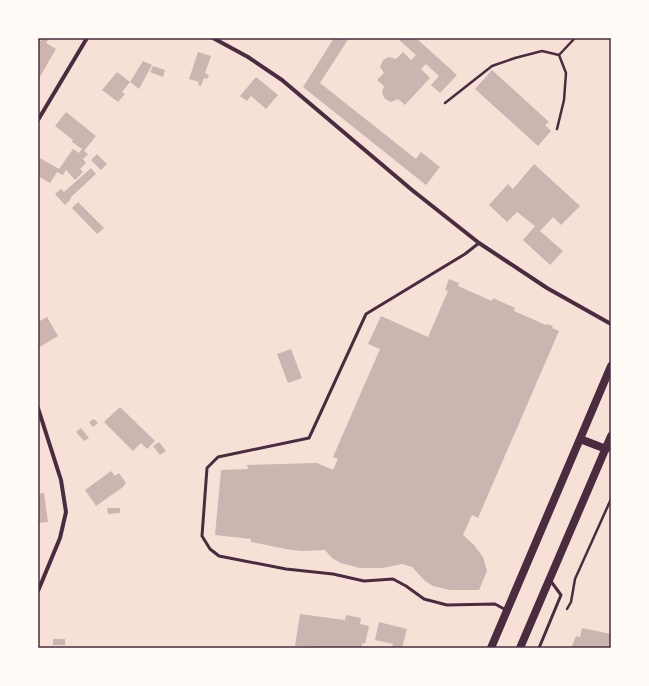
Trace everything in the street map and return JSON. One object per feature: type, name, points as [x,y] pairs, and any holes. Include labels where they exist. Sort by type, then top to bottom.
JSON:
[{"type":"main road","points":[[491,648],[611,366]]},
{"type":"main road","points":[[520,648],[611,436]]},
{"type":"main road","points":[[580,439],[606,449]]},
{"type":"street","points":[[38,120],[87,38]]},
{"type":"street","points":[[213,38],[248,57],[282,80],[412,190],[479,243],[547,288],[611,324]]},
{"type":"street","points":[[38,408],[61,480],[66,512],[60,538],[38,591]]},
{"type":"lane","points":[[479,243],[465,254],[366,314],[309,438],[218,457],[208,468],[202,536],[210,549],[219,556],[286,569],[333,574],[364,581],[393,579],[424,599],[448,605],[494,604],[507,610]]},
{"type":"lane","points":[[539,648],[561,595],[550,579]]},
{"type":"path","points":[[559,55],[575,38]]},
{"type":"path","points":[[445,103],[492,66],[516,58],[542,52],[559,55]]},
{"type":"path","points":[[557,129],[564,100],[566,73],[559,55]]},
{"type":"path","points":[[565,615],[570,602],[575,579],[611,498]]},
{"type":"building","points":[[43,38],[48,40],[46,43],[56,49],[38,80],[38,39],[41,41]]},
{"type":"building","points":[[334,38],[349,38],[320,83],[416,159],[421,152],[440,167],[426,185],[303,87]]},
{"type":"building","points":[[397,38],[418,38],[417,39],[457,75],[440,93],[431,85],[439,76],[426,64],[421,69],[430,78],[405,105],[398,99],[391,102],[385,99],[382,93],[384,86],[377,80],[384,73],[380,67],[383,60],[389,57],[396,59],[403,52],[411,60],[416,55]]},
{"type":"building","points":[[198,52],[211,56],[205,73],[209,75],[207,79],[204,78],[201,86],[198,85],[199,82],[189,79]]},
{"type":"building","points":[[143,61],[152,65],[139,89],[130,82]]},
{"type":"building","points":[[153,66],[165,70],[163,77],[150,72]]},
{"type":"building","points":[[492,70],[549,122],[545,125],[551,131],[538,146],[475,89]]},
{"type":"building","points":[[117,72],[130,82],[122,92],[125,94],[118,102],[102,90]]},
{"type":"building","points":[[256,77],[278,95],[266,109],[251,96],[247,101],[240,96]]},
{"type":"building","points":[[66,112],[96,136],[84,151],[88,154],[83,159],[86,163],[80,169],[83,172],[75,180],[66,170],[63,175],[57,172],[50,183],[38,176],[38,157],[59,169],[73,149],[79,153],[82,149],[55,126]]},
{"type":"building","points":[[97,154],[107,164],[101,170],[91,160]]},
{"type":"building","points":[[534,164],[580,206],[561,225],[553,217],[540,231],[563,251],[550,265],[523,240],[535,226],[517,212],[507,222],[489,205],[508,184],[513,189]]},
{"type":"building","points":[[91,168],[96,174],[70,198],[71,199],[65,205],[55,194],[61,189],[64,192]]},
{"type":"building","points":[[78,202],[104,228],[97,234],[72,208]]},
{"type":"building","points":[[449,279],[459,283],[458,286],[492,301],[493,298],[515,308],[514,311],[546,325],[553,326],[552,328],[559,331],[478,518],[472,515],[463,535],[474,545],[483,557],[487,571],[479,590],[450,590],[433,586],[425,581],[412,567],[402,564],[383,568],[360,568],[341,563],[332,558],[325,550],[291,550],[251,542],[251,539],[215,535],[221,470],[248,469],[247,465],[317,463],[333,470],[338,459],[333,457],[380,349],[368,344],[381,316],[428,337],[448,291],[445,290]]},
{"type":"building","points":[[47,317],[58,336],[38,348],[38,322]]},
{"type":"building","points":[[291,349],[302,378],[288,383],[277,354]]},
{"type":"building","points":[[120,407],[155,441],[147,449],[141,443],[133,451],[104,422]]},
{"type":"building","points":[[94,419],[98,423],[93,427],[89,422]]},
{"type":"building","points":[[81,428],[89,438],[84,441],[76,432]]},
{"type":"building","points":[[159,442],[166,451],[160,455],[153,446]]},
{"type":"building","points":[[111,471],[115,476],[119,473],[126,483],[123,487],[96,506],[85,490]]},
{"type":"building","points":[[44,493],[48,522],[38,523],[38,494]]},
{"type":"building","points":[[107,508],[120,508],[120,513],[108,514]]},
{"type":"building","points":[[300,614],[345,620],[346,615],[361,618],[360,624],[369,626],[365,644],[362,643],[362,648],[295,646]]},
{"type":"building","points":[[379,622],[407,629],[402,648],[392,648],[393,644],[375,640]]},
{"type":"building","points":[[582,628],[611,634],[611,648],[571,648],[576,636],[580,637]]},
{"type":"building","points":[[53,639],[65,639],[65,645],[53,645]]}]
